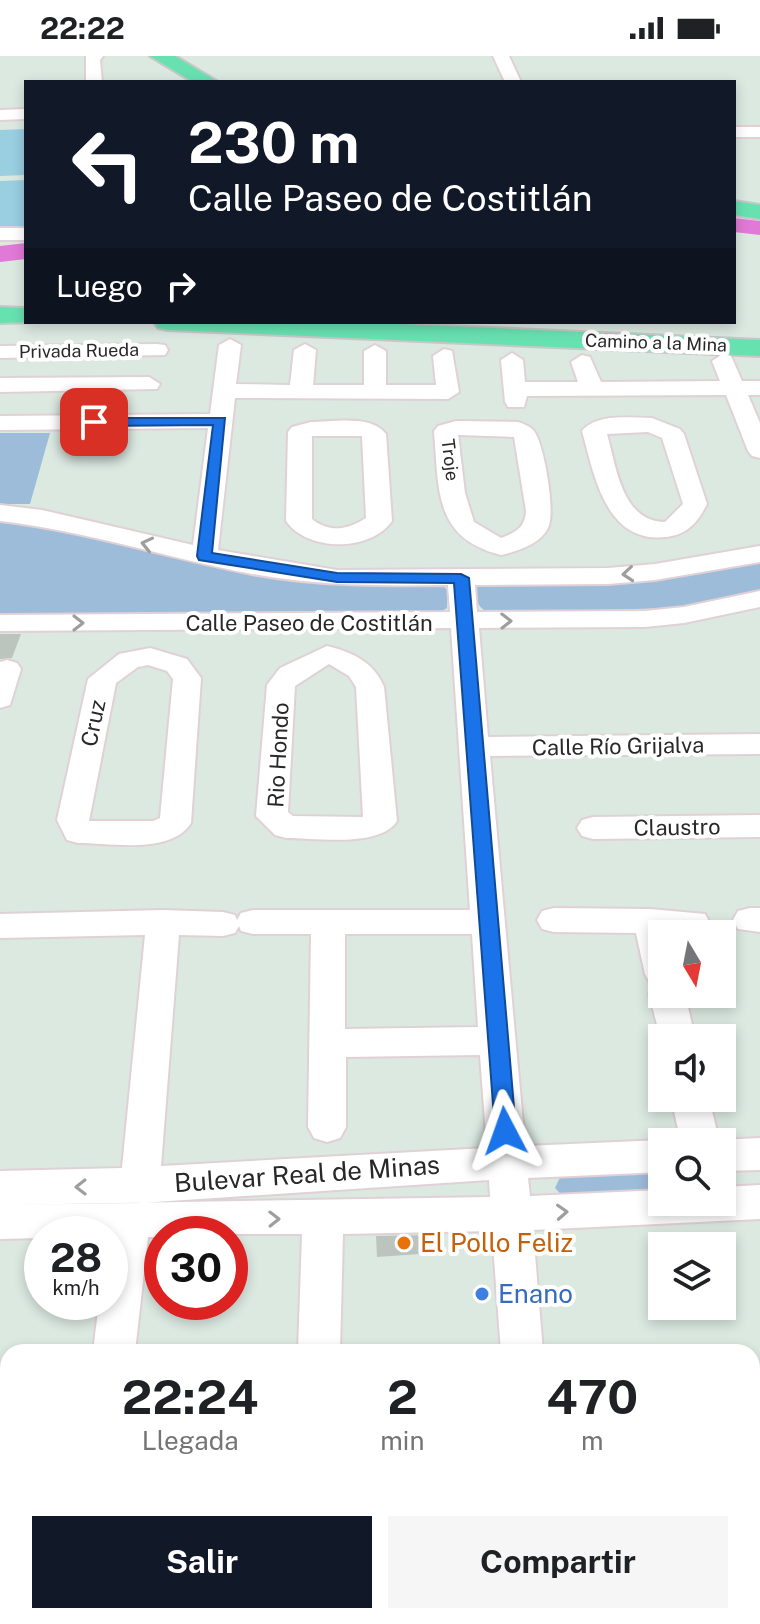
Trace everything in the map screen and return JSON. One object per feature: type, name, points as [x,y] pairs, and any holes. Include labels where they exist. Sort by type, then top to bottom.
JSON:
[{"type":"main road","points":[[160,56],[204,80]]},
{"type":"main road","points":[[736,208],[760,212]]},
{"type":"main road","points":[[0,315],[24,316]]},
{"type":"main road","name":"Camino a la Mina","points":[[155,361],[760,348]]},
{"type":"street","points":[[94,80],[92,59],[95,56]]},
{"type":"street","points":[[501,56],[512,80]]},
{"type":"street","points":[[1,118],[24,116]]},
{"type":"street","points":[[736,132],[760,132]]},
{"type":"street","points":[[0,234],[24,234]]},
{"type":"street","points":[[204,556],[230,345]]},
{"type":"street","points":[[301,391],[305,350]]},
{"type":"street","points":[[375,351],[375,391]]},
{"type":"street","name":"Privada Rueda","points":[[0,352],[155,361]]},
{"type":"street","points":[[224,391],[448,392],[444,356]]},
{"type":"street","points":[[512,360],[516,396],[592,389],[760,388]]},
{"type":"street","points":[[0,385],[155,361]]},
{"type":"street","points":[[723,361],[760,451]]},
{"type":"street","points":[[582,362],[592,389]]},
{"type":"street","points":[[655,362],[660,388]]},
{"type":"street","points":[[0,423],[220,421]]},
{"type":"street","points":[[661,531],[689,517],[695,504],[672,434],[652,425],[605,426],[594,431],[617,505],[626,517],[661,531],[676,569]]},
{"type":"street","name":"Troje","points":[[456,428],[518,429],[525,435],[541,516],[535,529],[501,547],[481,540],[464,527],[457,512],[446,431],[456,428]]},
{"type":"street","points":[[368,429],[374,434],[379,521],[365,531],[336,539],[308,530],[299,521],[300,432],[368,429]]},
{"type":"street","name":"Calle Paseo de Costitlán","points":[[0,513],[42,518],[204,556],[337,578],[608,576],[676,569],[760,554]]},
{"type":"street","points":[[336,539],[337,578]]},
{"type":"street","points":[[501,547],[506,578]]},
{"type":"street","points":[[461,578],[521,1344]]},
{"type":"street","name":"Calle Paseo de Costitlán","points":[[0,623],[645,619],[684,615],[760,599]]},
{"type":"street","points":[[327,654],[328,622]]},
{"type":"street","points":[[150,656],[153,624]]},
{"type":"street","name":"Rio Hondo","points":[[327,654],[350,663],[367,675],[370,687],[381,821],[368,828],[286,827],[272,816],[281,685],[290,674],[327,654]]},
{"type":"street","name":"Cruz","points":[[150,656],[177,665],[187,678],[175,823],[159,832],[78,832],[73,820],[102,679],[129,660],[150,656]]},
{"type":"street","points":[[0,699],[7,669]]},
{"type":"street","name":"Calle Río Grijalva","points":[[476,747],[760,744]]},
{"type":"street","name":"Claustro","points":[[593,828],[760,826]]},
{"type":"street","points":[[1,918],[238,923],[489,922]]},
{"type":"street","points":[[554,920],[648,921]]},
{"type":"street","points":[[115,1344],[135,1203],[163,922]]},
{"type":"street","points":[[327,1127],[328,923]]},
{"type":"street","points":[[328,1043],[499,1041]]},
{"type":"street","points":[[736,1155],[760,1154]]},
{"type":"street","name":"Bulevar Real de Minas","points":[[0,1222],[135,1203],[508,1160],[648,1156]]},
{"type":"street","name":"Bulevar Real de Minas","points":[[0,1188],[135,1203],[323,1218],[512,1214],[760,1202]]},
{"type":"street","points":[[319,1344],[323,1218]]},
{"type":"shaded area","points":[[24,129],[24,175],[0,176],[0,130]]},
{"type":"shaded area","points":[[24,180],[24,228],[0,229],[0,181]]},
{"type":"shaded area","points":[[0,433],[50,433],[30,504],[0,504]]},
{"type":"shaded area","points":[[0,521],[288,577],[443,585],[447,590],[447,608],[439,613],[0,613]]},
{"type":"shaded area","points":[[760,561],[760,590],[672,608],[489,613],[479,605],[476,595],[476,586],[621,584]]},
{"type":"shaded area","points":[[648,1170],[648,1196],[565,1199],[555,1188],[562,1173]]},
{"type":"building","points":[[0,634],[21,634],[12,658],[0,659]]},
{"type":"building","name":"El Pollo Feliz","points":[[431,1235],[434,1253],[377,1257],[376,1236]]},
{"type":"waterway","points":[[736,225],[760,228]]},
{"type":"waterway","points":[[0,254],[24,251]]},
{"type":"place","name":"El Pollo Feliz","points":[[404,1243]]},
{"type":"place","name":"Enano","points":[[482,1294]]},
{"type":"route","points":[[94,422],[220,421],[204,556],[337,578],[461,578],[505,1131]]}]
